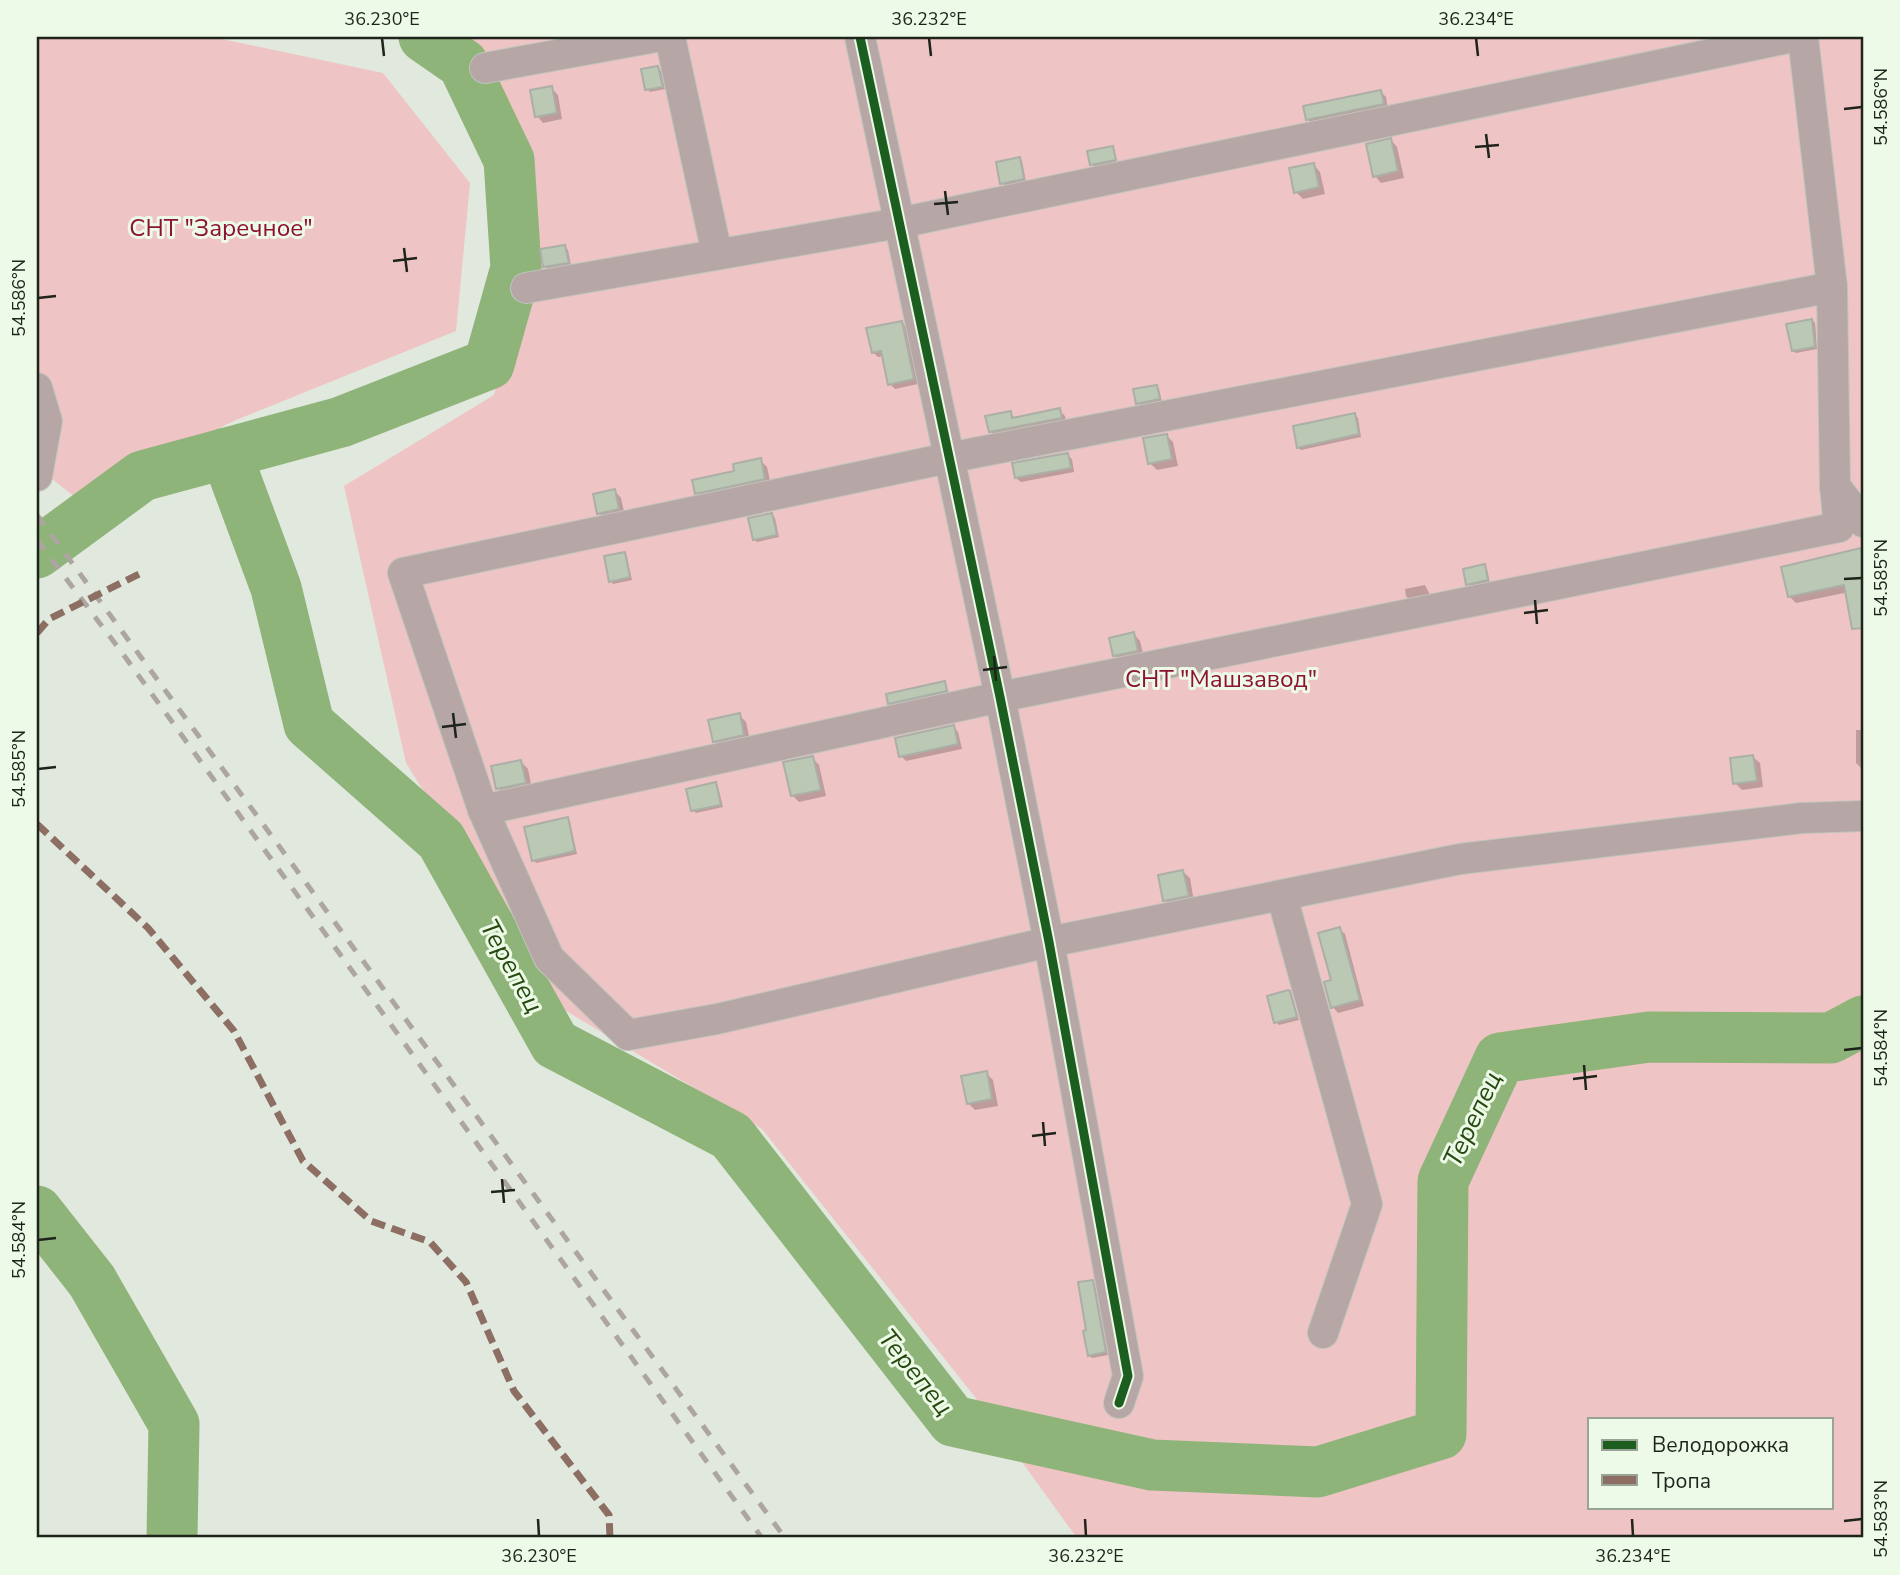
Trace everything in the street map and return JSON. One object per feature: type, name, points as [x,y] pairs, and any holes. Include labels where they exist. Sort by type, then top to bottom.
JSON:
[{"type":"street","points":[[485,68],[656,37]]},
{"type":"street","points":[[670,37],[717,254]]},
{"type":"street","points":[[860,37],[1000,697],[1049,942],[1128,1376],[1119,1403]]},
{"type":"street","points":[[526,288],[899,222],[1793,37]]},
{"type":"street","points":[[483,810],[1000,697],[1839,527],[1835,486],[1832,287],[1803,37]]},
{"type":"street","points":[[1832,287],[948,458],[403,573],[483,810],[549,958],[628,1035],[717,1019],[1049,942],[1460,859],[1802,818],[1863,816]]},
{"type":"street","points":[[37,388],[47,421],[37,476]]},
{"type":"street","points":[[1835,486],[1863,522]]},
{"type":"street","points":[[1282,896],[1367,1205],[1323,1333]]},
{"type":"green space","name":"СНТ \"Заречное\"","points":[[37,37],[212,37],[383,73],[470,183],[456,331],[236,420],[75,497],[37,467]]},
{"type":"green space","name":"СНТ \"Машзавод\"","points":[[437,37],[1863,37],[1863,1538],[1077,1538],[975,1397],[762,1129],[558,1006],[406,763],[344,486],[494,395],[522,279],[529,161],[492,83]]},
{"type":"building","points":[[658,66],[663,87],[645,90],[641,69]]},
{"type":"building","points":[[552,86],[557,113],[535,117],[530,90]]},
{"type":"building","points":[[1381,90],[1384,104],[1306,120],[1303,106]]},
{"type":"building","points":[[1391,138],[1398,171],[1373,177],[1366,144]]},
{"type":"building","points":[[1113,146],[1116,160],[1090,165],[1087,151]]},
{"type":"building","points":[[1020,157],[1024,179],[1000,184],[996,162]]},
{"type":"building","points":[[1314,163],[1319,187],[1294,193],[1289,168]]},
{"type":"building","points":[[565,245],[569,263],[543,267],[540,249]]},
{"type":"building","points":[[1812,319],[1815,347],[1792,351],[1786,324]]},
{"type":"building","points":[[902,321],[914,379],[888,385],[881,351],[872,353],[866,328]]},
{"type":"building","points":[[1157,385],[1160,399],[1136,404],[1133,389]]},
{"type":"building","points":[[1060,408],[1062,418],[989,432],[985,416],[1011,411],[1012,418]]},
{"type":"building","points":[[1355,413],[1359,434],[1297,448],[1293,426]]},
{"type":"building","points":[[1167,434],[1172,459],[1148,464],[1143,438]]},
{"type":"building","points":[[1068,453],[1071,468],[1015,478],[1012,463]]},
{"type":"building","points":[[761,458],[765,479],[695,494],[692,480],[734,471],[733,464]]},
{"type":"building","points":[[615,489],[619,509],[597,514],[593,494]]},
{"type":"building","points":[[772,513],[777,535],[753,540],[748,518]]},
{"type":"building","points":[[1861,548],[1863,628],[1852,629],[1844,585],[1788,597],[1781,567]]},
{"type":"building","points":[[625,552],[630,577],[609,582],[604,556]]},
{"type":"building","points":[[1485,564],[1488,580],[1466,585],[1463,569]]},
{"type":"building","points":[[1134,632],[1138,651],[1113,656],[1109,638]]},
{"type":"building","points":[[945,681],[947,691],[888,704],[886,694]]},
{"type":"building","points":[[740,713],[744,735],[713,742],[708,720]]},
{"type":"building","points":[[954,725],[958,744],[899,757],[895,738]]},
{"type":"building","points":[[1753,755],[1757,781],[1733,784],[1730,758]]},
{"type":"building","points":[[813,756],[821,790],[791,796],[783,762]]},
{"type":"building","points":[[521,760],[526,783],[496,789],[491,766]]},
{"type":"building","points":[[716,782],[721,805],[691,811],[686,789]]},
{"type":"building","points":[[568,817],[575,851],[532,861],[524,827]]},
{"type":"building","points":[[1183,870],[1189,896],[1163,901],[1158,875]]},
{"type":"building","points":[[1340,927],[1360,1000],[1331,1008],[1324,982],[1331,980],[1318,933]]},
{"type":"building","points":[[1288,990],[1297,1017],[1274,1023],[1267,996]]},
{"type":"building","points":[[987,1071],[992,1099],[967,1104],[961,1076]]},
{"type":"building","points":[[1093,1280],[1106,1352],[1088,1356],[1078,1282]]},
{"type":"waterway","points":[[37,553],[142,476],[341,422],[489,364],[516,268],[509,160],[463,64],[424,37]]},
{"type":"waterway","name":"Терепец","points":[[226,453],[276,588],[309,724],[441,840],[555,1044],[731,1136],[953,1421],[1152,1465],[1318,1472],[1441,1434],[1443,1181],[1500,1058],[1649,1037],[1831,1038],[1863,1021]]},
{"type":"waterway","points":[[37,1211],[92,1281],[174,1424],[172,1538]]},
{"type":"railway","points":[[37,515],[785,1538]]},
{"type":"railway","points":[[37,540],[123,654],[762,1538]]},
{"type":"marked path","points":[[37,633],[49,619],[143,572]]},
{"type":"marked path","points":[[37,824],[148,928],[234,1031],[303,1161],[371,1221],[430,1242],[466,1282],[514,1391],[609,1515],[610,1538]]},
{"type":"cycle path","points":[[860,37],[1000,697],[1049,942],[1128,1376],[1119,1403]]}]
